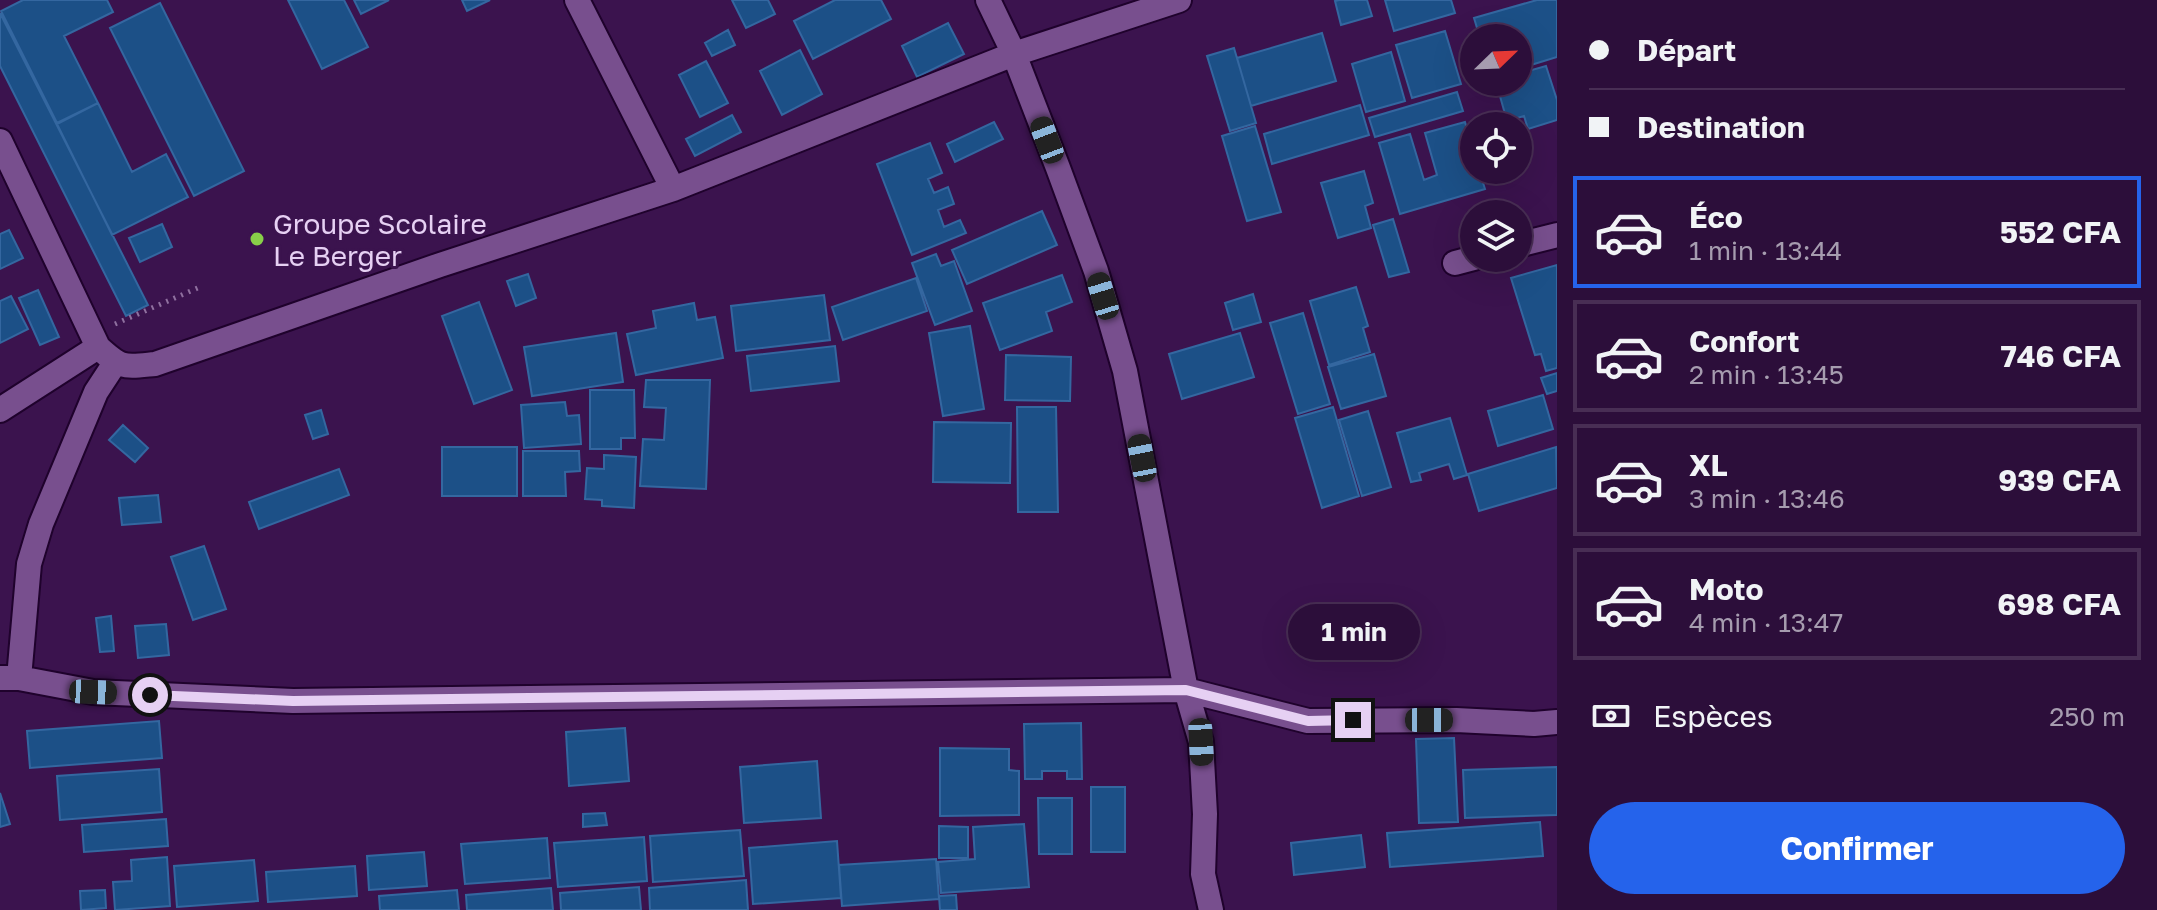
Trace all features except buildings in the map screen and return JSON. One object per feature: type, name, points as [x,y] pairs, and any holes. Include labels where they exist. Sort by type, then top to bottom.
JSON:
[{"type":"street","points":[[577,0],[673,189]]},
{"type":"street","points":[[988,0],[1014,54],[1096,271],[1125,371],[1186,690],[1201,742],[1205,814],[1203,874],[1211,910]]},
{"type":"street","points":[[102,348],[128,366],[155,364],[425,270],[673,189],[1014,54],[1179,0]]},
{"type":"street","points":[[0,141],[102,348],[103,378],[41,524],[29,564],[9,678],[93,692],[293,701],[1186,690],[1308,721],[1557,722]]},
{"type":"street","points":[[1532,241],[1557,235]]},
{"type":"street","points":[[0,410],[102,348]]},
{"type":"path","points":[[102,348],[200,287]]},
{"type":"place","name":"Groupe Scolaire Le Berger","points":[[257,239]]},
{"type":"route","points":[[150,695],[293,701],[1186,690],[1308,721],[1353,720]]}]
